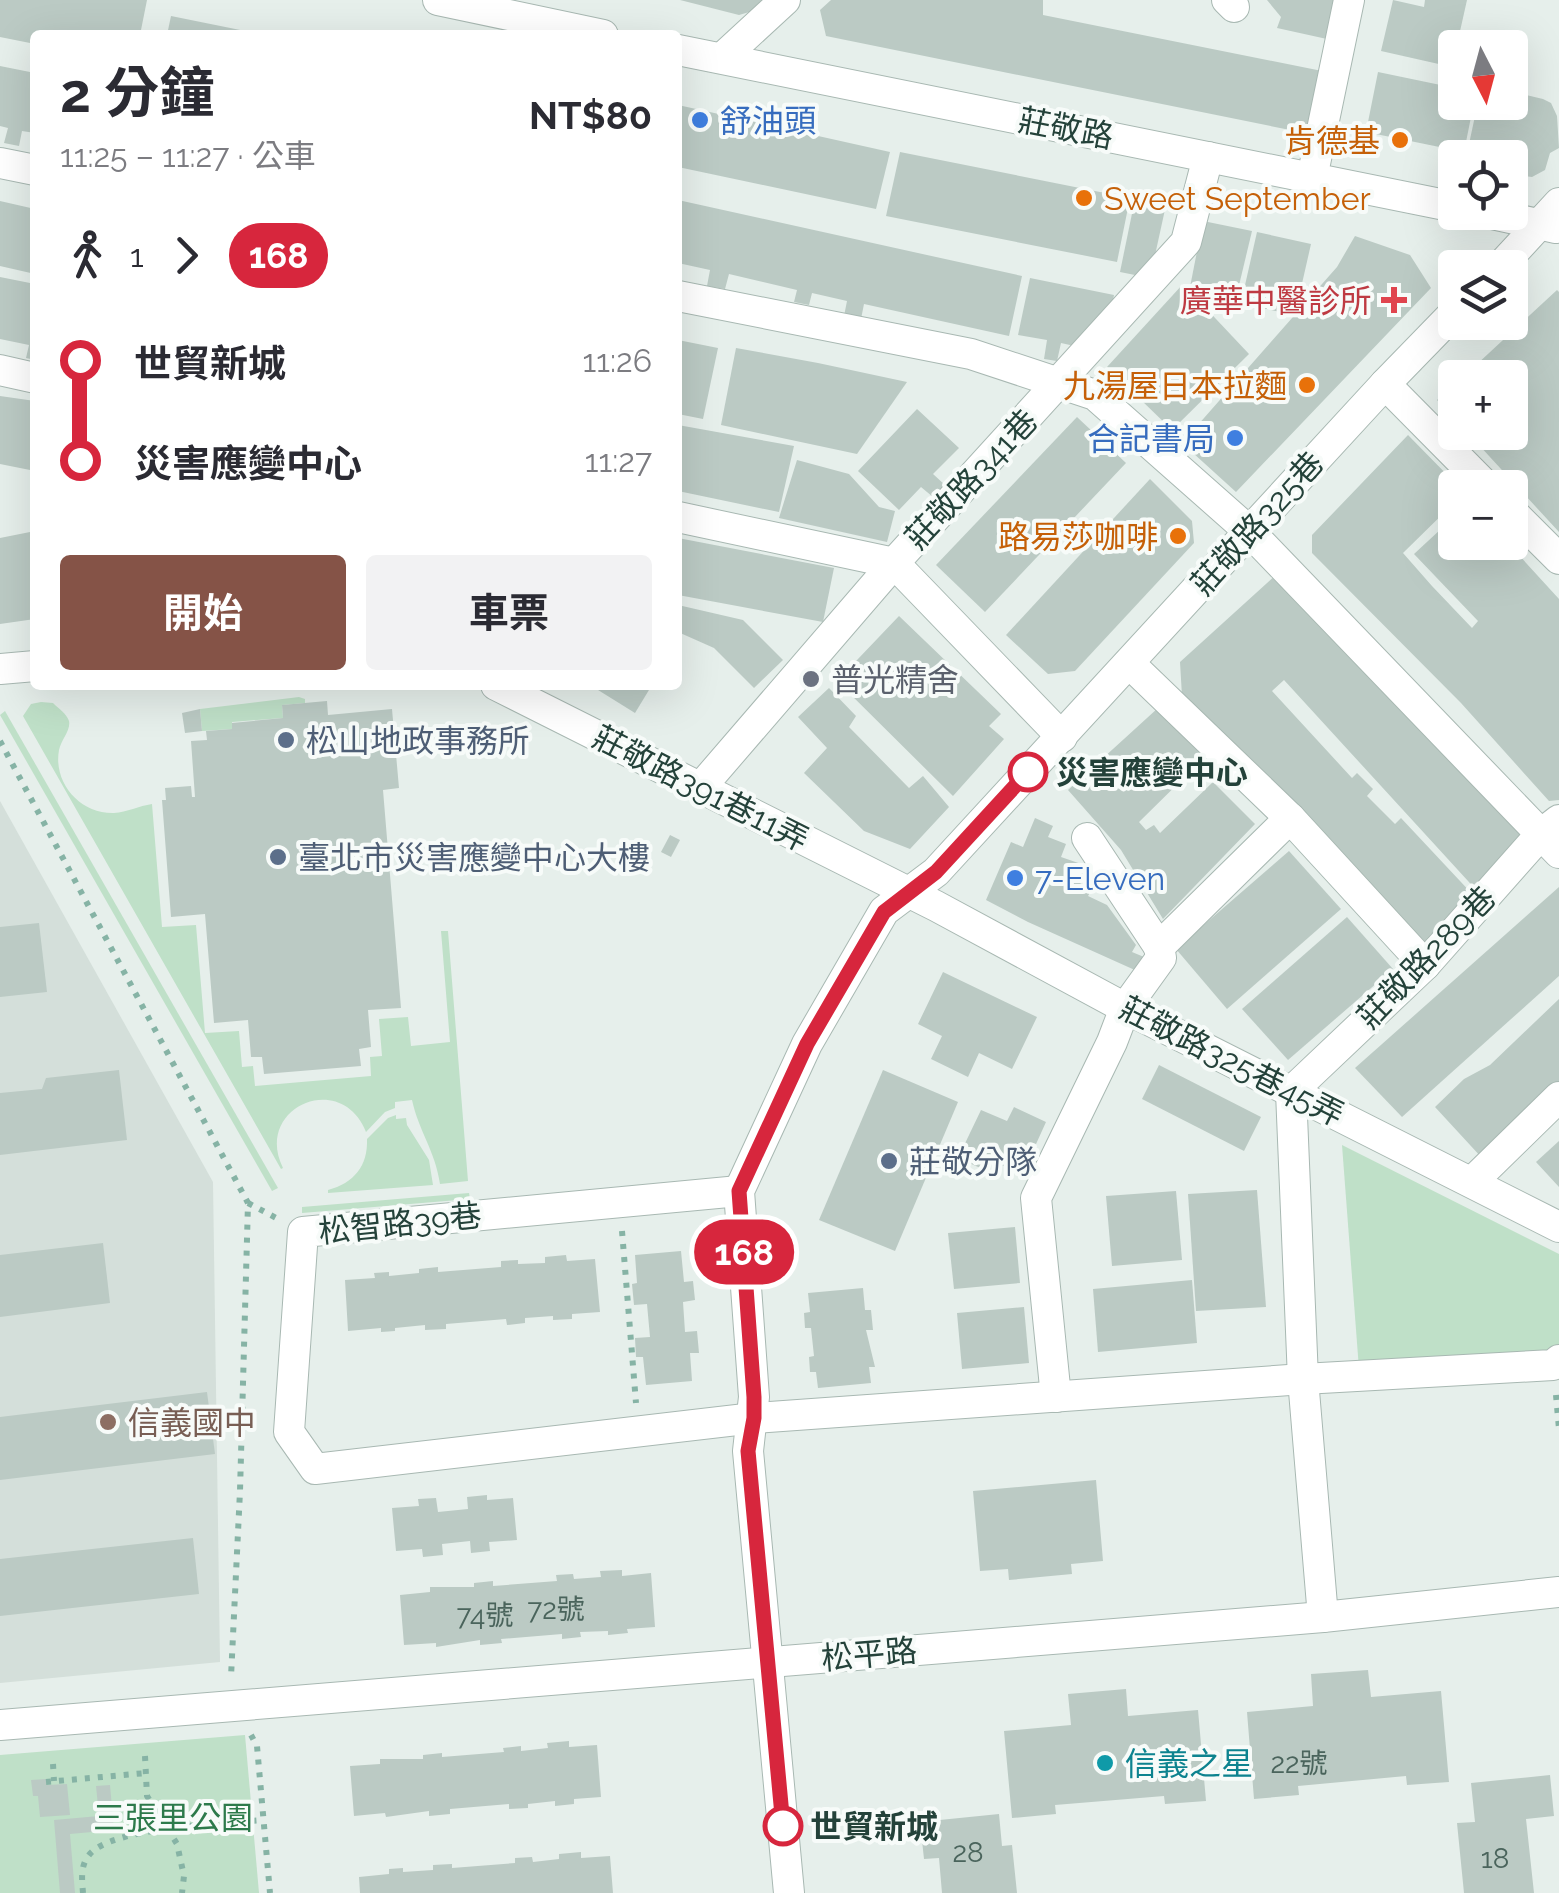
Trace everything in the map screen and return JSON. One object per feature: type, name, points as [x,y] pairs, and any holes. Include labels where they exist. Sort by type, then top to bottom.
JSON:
[{"type":"street","points":[[438,0],[524,26],[559,30]]},
{"type":"street","points":[[722,58],[785,0]]},
{"type":"street","points":[[1312,178],[1350,0]]},
{"type":"street","name":"莊敬路","points":[[682,51],[1438,204]]},
{"type":"street","name":"莊敬路341巷","points":[[701,787],[894,562],[1186,242],[1208,156]]},
{"type":"street","points":[[0,163],[30,169]]},
{"type":"street","points":[[1528,216],[1553,218]]},
{"type":"street","points":[[1518,250],[1553,218]]},
{"type":"street","points":[[682,297],[970,354],[1095,396],[1250,532],[1553,836]]},
{"type":"street","name":"莊敬路325巷","points":[[739,1191],[807,1044],[884,912],[936,872],[1438,329]]},
{"type":"street","points":[[0,370],[30,377]]},
{"type":"street","points":[[1384,384],[1470,470]]},
{"type":"street","points":[[682,518],[894,562],[1062,737]]},
{"type":"street","points":[[1528,528],[1559,559]]},
{"type":"street","points":[[1130,663],[1290,818],[1425,965]]},
{"type":"street","points":[[0,669],[30,666]]},
{"type":"street","name":"莊敬路391巷11弄","points":[[506,690],[906,892]]},
{"type":"street","points":[[1159,947],[1290,818]]},
{"type":"street","name":"莊敬路289巷","points":[[1291,1092],[1553,836]]},
{"type":"street","points":[[1056,1397],[1036,1198],[1125,1008],[1161,958],[1159,947],[1088,838]]},
{"type":"street","name":"莊敬路325巷45弄","points":[[906,892],[1559,1228]]},
{"type":"street","points":[[1291,1092],[1303,1379],[1323,1617]]},
{"type":"street","points":[[1472,1182],[1559,1097]]},
{"type":"street","points":[[739,1191],[754,1418],[748,1451],[790,1893]]},
{"type":"street","name":"松智路39巷","points":[[638,1431],[315,1468],[290,1432],[303,1232],[739,1191]]},
{"type":"street","points":[[638,1431],[754,1418],[1553,1364],[1559,1360]]},
{"type":"street","name":"松平路","points":[[0,1725],[1323,1617],[1559,1592]]},
{"type":"path","points":[[0,741],[248,1203],[231,1681],[234,1707],[257,1746],[270,1893]]},
{"type":"path","points":[[619,1200],[638,1431]]},
{"type":"path","points":[[145,1756],[148,1796],[177,1844],[184,1876],[182,1893]]},
{"type":"path","points":[[53,1764],[51,1782],[103,1782],[146,1773]]},
{"type":"path","points":[[83,1893],[81,1873],[88,1856],[108,1842],[167,1828],[264,1820]]},
{"type":"path","points":[[107,1831],[108,1842]]},
{"type":"shaded area","name":"信義國中","points":[[0,801],[213,1182],[220,1662],[0,1683]]},
{"type":"green space","points":[[299,697],[305,703],[282,705],[283,718],[232,722],[232,729],[202,731],[200,709]]},
{"type":"green space","points":[[53,703],[69,721],[58,762],[65,785],[80,802],[114,813],[152,804],[162,927],[196,925],[205,1033],[239,1031],[242,1067],[253,1066],[255,1086],[371,1076],[370,1057],[382,1056],[379,1019],[408,1017],[411,1046],[450,1042],[441,931],[448,931],[468,1181],[440,1184],[412,1100],[395,1102],[395,1108],[385,1112],[366,1132],[354,1113],[338,1103],[321,1100],[304,1104],[289,1114],[280,1128],[277,1147],[281,1169],[23,716],[31,704]]},
{"type":"green space","points":[[5,711],[278,1188],[272,1191],[0,715]]},
{"type":"green space","points":[[396,1115],[396,1119],[406,1118],[429,1160],[433,1185],[328,1193],[358,1172],[367,1139]]},
{"type":"green space","points":[[1342,1145],[1559,1254],[1559,1347],[1550,1355],[1359,1369]]},
{"type":"green space","points":[[469,1193],[470,1199],[302,1213],[302,1207]]},
{"type":"green space","name":"三張里公園","points":[[245,1735],[259,1893],[0,1893],[0,1755]]},
{"type":"building","points":[[0,0],[147,0],[141,30],[30,30],[30,43],[0,37]]},
{"type":"building","points":[[680,0],[773,0],[767,7],[739,15]]},
{"type":"building","points":[[831,0],[1043,0],[1043,15],[1332,73],[1321,124],[1305,133],[826,36],[820,10]]},
{"type":"building","points":[[1267,0],[1347,0],[1336,41],[1277,28],[1281,17]]},
{"type":"building","points":[[1393,0],[1424,7],[1425,0],[1467,0],[1460,30],[1438,30],[1438,64],[1381,51]]},
{"type":"building","points":[[171,16],[240,30],[168,30]]},
{"type":"building","points":[[0,66],[30,72],[30,132],[22,131],[19,146],[4,143],[8,128],[0,126]]},
{"type":"building","points":[[1378,72],[1438,84],[1438,120],[1470,120],[1466,140],[1438,140],[1438,147],[1366,132]]},
{"type":"building","points":[[1528,95],[1551,103],[1557,116],[1559,148],[1550,153],[1545,170],[1532,177],[1528,176],[1528,140],[1470,140],[1474,120],[1528,120]]},
{"type":"building","points":[[682,106],[890,152],[876,209],[682,168]]},
{"type":"building","points":[[900,152],[1130,198],[1117,262],[886,216]]},
{"type":"building","points":[[1135,199],[1166,205],[1150,278],[1120,272]]},
{"type":"building","points":[[0,201],[30,208],[30,273],[0,266]]},
{"type":"building","points":[[682,201],[1022,276],[1009,336],[864,304],[861,319],[844,316],[847,301],[812,293],[809,305],[794,302],[797,290],[729,274],[725,289],[707,286],[710,270],[682,264]]},
{"type":"building","points":[[1203,221],[1252,231],[1236,298],[1190,287]]},
{"type":"building","points":[[1257,232],[1311,244],[1301,288],[1280,312],[1241,303]]},
{"type":"building","points":[[1355,236],[1410,255],[1431,288],[1236,492],[1182,443],[1337,267]]},
{"type":"building","points":[[0,277],[30,283],[30,359],[26,358],[29,345],[0,339]]},
{"type":"building","points":[[1030,278],[1114,295],[1110,316],[1079,347],[1061,343],[1057,361],[1044,359],[1047,340],[1018,335]]},
{"type":"building","points":[[1183,284],[1249,354],[1172,430],[1107,367]]},
{"type":"building","points":[[1559,292],[1559,532],[1528,498],[1528,470],[1502,470],[1484,450],[1528,450],[1528,360],[1481,360],[1503,340],[1528,340],[1528,317]]},
{"type":"building","points":[[682,341],[718,348],[703,419],[682,415]]},
{"type":"building","points":[[736,348],[907,382],[857,454],[721,425]]},
{"type":"building","points":[[0,396],[30,400],[30,470],[0,464]]},
{"type":"building","points":[[917,409],[959,448],[933,474],[945,485],[933,497],[921,487],[899,510],[858,471]]},
{"type":"building","points":[[1077,417],[1126,463],[985,612],[936,565]]},
{"type":"building","points":[[682,426],[794,446],[779,512],[682,492]]},
{"type":"building","points":[[1408,435],[1442,470],[1438,470],[1438,519],[1403,553],[1432,586],[1472,628],[1478,621],[1414,554],[1438,532],[1438,560],[1523,560],[1559,599],[1559,800],[1549,801],[1461,703],[1312,553],[1312,535]]},
{"type":"building","points":[[797,460],[849,474],[879,507],[895,511],[887,542],[779,518]]},
{"type":"building","points":[[1150,479],[1192,521],[1194,543],[1075,671],[1048,674],[1006,635]]},
{"type":"building","points":[[30,532],[30,620],[0,624],[0,538]]},
{"type":"building","points":[[682,539],[834,568],[823,622],[682,596]]},
{"type":"building","points":[[1278,573],[1525,834],[1479,893],[1284,680],[1272,691],[1352,778],[1357,773],[1373,789],[1367,796],[1395,824],[1401,818],[1475,897],[1426,944],[1182,696],[1180,662]]},
{"type":"building","points":[[682,606],[743,620],[783,660],[754,688],[714,648],[682,634]]},
{"type":"building","points":[[899,616],[1001,714],[989,726],[1004,739],[953,796],[837,681]]},
{"type":"building","points":[[829,688],[856,716],[849,727],[909,788],[923,776],[949,807],[910,849],[864,831],[804,773],[827,748],[798,717]]},
{"type":"building","points":[[598,690],[649,690],[635,713]]},
{"type":"building","name":"臺北市災害應變中心大樓","points":[[327,701],[328,715],[392,709],[399,788],[383,790],[401,1008],[368,1010],[371,1047],[359,1049],[361,1066],[264,1074],[262,1057],[251,1057],[248,1020],[214,1023],[205,914],[171,917],[162,800],[166,800],[165,788],[191,786],[195,797],[191,741],[207,740],[206,731],[232,729],[232,723],[283,718],[282,705]]},
{"type":"building","points":[[1158,708],[1205,757],[1139,822],[1146,830],[1154,825],[1160,833],[1213,782],[1255,824],[1163,919],[1121,850],[1068,790]]},
{"type":"building","points":[[200,709],[202,731],[185,733],[182,713]]},
{"type":"building","points":[[1035,818],[1053,826],[1048,837],[1066,844],[1061,857],[1087,866],[1080,885],[1092,889],[1088,896],[1107,905],[1136,945],[1132,952],[1144,957],[1137,971],[986,900],[1011,842],[1023,847]]},
{"type":"building","points":[[670,835],[680,840],[671,857],[661,852]]},
{"type":"building","points":[[1289,851],[1341,909],[1227,1009],[1176,949]]},
{"type":"building","points":[[1559,887],[1559,976],[1402,1117],[1355,1068]]},
{"type":"building","points":[[1347,917],[1393,969],[1288,1060],[1242,1009]]},
{"type":"building","points":[[39,923],[47,992],[0,997],[0,927]]},
{"type":"building","points":[[943,972],[1037,1017],[1012,1069],[979,1053],[968,1077],[931,1059],[942,1036],[918,1024]]},
{"type":"building","points":[[1559,999],[1559,1086],[1482,1158],[1435,1107],[1464,1079],[1490,1065]]},
{"type":"building","points":[[1159,1065],[1261,1117],[1244,1151],[1142,1099]]},
{"type":"building","points":[[119,1070],[127,1140],[0,1155],[0,1093],[42,1089],[46,1078]]},
{"type":"building","name":"莊敬分隊","points":[[883,1070],[958,1102],[895,1251],[819,1220]]},
{"type":"building","points":[[1014,1107],[1046,1122],[1022,1175],[992,1160],[987,1171],[958,1158],[981,1110],[1007,1121]]},
{"type":"building","points":[[1559,1141],[1559,1187],[1536,1162]]},
{"type":"building","points":[[1257,1190],[1266,1307],[1196,1311],[1188,1194]]},
{"type":"building","points":[[1176,1191],[1182,1260],[1112,1266],[1106,1196]]},
{"type":"building","points":[[1015,1227],[1020,1283],[954,1289],[948,1233]]},
{"type":"building","points":[[103,1243],[110,1303],[0,1317],[0,1255]]},
{"type":"building","points":[[681,1251],[684,1282],[693,1281],[695,1300],[683,1302],[685,1332],[697,1331],[699,1353],[690,1353],[692,1381],[646,1385],[643,1357],[636,1357],[635,1338],[650,1337],[647,1304],[634,1305],[635,1255]]},
{"type":"building","points":[[566,1255],[567,1261],[595,1259],[600,1312],[572,1314],[572,1319],[525,1318],[525,1323],[507,1325],[506,1319],[446,1324],[446,1329],[425,1330],[425,1325],[395,1331],[348,1331],[345,1280],[375,1278],[374,1273],[419,1273],[419,1269],[438,1267],[438,1272],[501,1267],[501,1261],[545,1263],[545,1257]]},
{"type":"building","points":[[1192,1280],[1197,1343],[1098,1352],[1093,1289]]},
{"type":"building","points":[[863,1288],[865,1310],[871,1310],[873,1330],[866,1330],[875,1367],[869,1367],[871,1383],[818,1388],[816,1372],[810,1372],[809,1357],[814,1356],[811,1328],[805,1328],[804,1313],[810,1312],[808,1293]]},
{"type":"building","points":[[1024,1307],[1029,1363],[962,1369],[957,1313]]},
{"type":"building","points":[[207,1392],[215,1454],[0,1480],[0,1417]]},
{"type":"building","points":[[1096,1480],[1103,1561],[1071,1564],[1072,1574],[1009,1580],[1008,1569],[980,1571],[973,1491]]},
{"type":"building","points":[[487,1495],[487,1500],[513,1498],[517,1540],[489,1542],[490,1551],[471,1553],[470,1541],[442,1544],[443,1555],[423,1557],[422,1549],[396,1551],[392,1508],[419,1506],[418,1499],[436,1498],[438,1512],[468,1509],[467,1497]]},
{"type":"building","points":[[193,1538],[199,1594],[0,1616],[0,1559]]},
{"type":"building","points":[[622,1570],[622,1576],[651,1573],[655,1627],[608,1635],[608,1631],[580,1632],[581,1637],[562,1639],[562,1634],[501,1639],[502,1643],[480,1645],[480,1640],[436,1647],[436,1643],[404,1645],[400,1595],[430,1592],[430,1587],[474,1587],[474,1583],[493,1581],[493,1586],[557,1581],[556,1575],[573,1574],[574,1579],[601,1577],[600,1571]]},
{"type":"building","name":"信義之星","points":[[1368,1670],[1371,1697],[1441,1691],[1449,1782],[1407,1785],[1406,1776],[1298,1786],[1299,1795],[1254,1799],[1247,1712],[1313,1706],[1311,1674]]},
{"type":"building","name":"信義之星","points":[[1126,1689],[1128,1716],[1198,1710],[1206,1801],[1165,1804],[1164,1796],[1055,1805],[1056,1814],[1012,1818],[1004,1731],[1071,1725],[1068,1694]]},
{"type":"building","points":[[569,1741],[569,1747],[597,1745],[601,1797],[574,1799],[574,1804],[555,1806],[555,1801],[528,1804],[528,1808],[509,1809],[509,1804],[450,1809],[450,1814],[429,1816],[429,1811],[386,1817],[385,1813],[354,1816],[350,1766],[380,1764],[380,1759],[423,1759],[423,1755],[442,1753],[442,1757],[504,1752],[503,1748],[521,1746],[521,1751],[548,1748],[547,1743]]},
{"type":"building","points":[[1550,1775],[1554,1816],[1526,1819],[1534,1893],[1464,1893],[1457,1823],[1475,1822],[1471,1783]]},
{"type":"building","points":[[46,1779],[47,1785],[67,1784],[70,1815],[40,1817],[38,1796],[33,1796],[31,1780]]},
{"type":"building","points":[[110,1785],[114,1830],[70,1834],[75,1893],[60,1893],[54,1820],[99,1816],[96,1786]]},
{"type":"building","points":[[999,1814],[1002,1846],[1012,1845],[1017,1893],[942,1893],[939,1858],[924,1859],[920,1822]]},
{"type":"building","points":[[581,1852],[581,1858],[610,1856],[613,1893],[360,1893],[359,1877],[389,1874],[389,1869],[433,1870],[433,1865],[452,1864],[452,1868],[515,1863],[515,1858],[532,1857],[533,1862]]},
{"type":"bus line","name":"168","points":[[783,1826],[748,1451],[754,1397],[739,1191],[807,1044],[884,912],[936,872],[1028,772]]},
{"type":"place","name":"舒油頭","points":[[700,120]]},
{"type":"place","name":"肯德基","points":[[1400,140]]},
{"type":"place","name":"Sweet September","points":[[1084,198]]},
{"type":"place","name":"廣華中醫診所","points":[[1394,300]]},
{"type":"place","name":"九湯屋日本拉麵","points":[[1307,385]]},
{"type":"place","name":"合記書局","points":[[1235,438]]},
{"type":"place","name":"路易莎咖啡","points":[[1178,536]]},
{"type":"place","name":"普光精舍","points":[[811,679]]},
{"type":"place","name":"松山地政事務所","points":[[286,740]]},
{"type":"place","name":"災害應變中心","points":[[1028,772]]},
{"type":"place","name":"臺北市災害應變中心大樓","points":[[278,857]]},
{"type":"place","name":"7-Eleven","points":[[1015,878]]},
{"type":"place","name":"莊敬分隊","points":[[889,1161]]},
{"type":"place","name":"信義國中","points":[[108,1422]]},
{"type":"place","name":"信義之星","points":[[1105,1763]]},
{"type":"place","name":"世貿新城","points":[[783,1826]]}]
